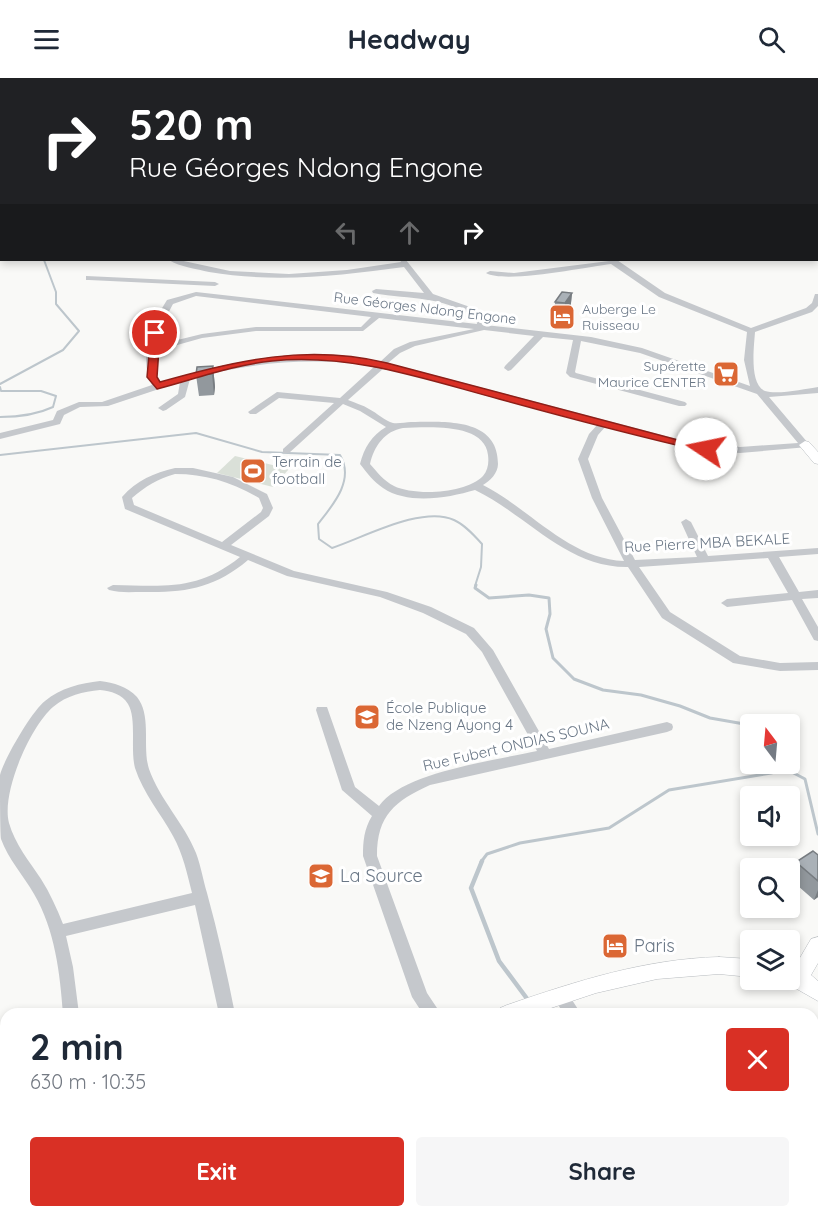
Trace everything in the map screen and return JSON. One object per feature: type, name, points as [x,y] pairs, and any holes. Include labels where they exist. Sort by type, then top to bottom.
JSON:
[{"type":"main road","points":[[805,445],[818,443]]},
{"type":"main road","points":[[805,445],[818,460]]},
{"type":"main road","points":[[800,969],[818,945]]},
{"type":"main road","points":[[526,1008],[655,970],[711,964],[740,967]]},
{"type":"main road","points":[[800,981],[818,992]]},
{"type":"street","points":[[177,261],[210,270],[293,277],[405,262],[430,296]]},
{"type":"street","points":[[490,273],[514,275],[606,261]]},
{"type":"street","points":[[614,261],[662,295],[751,331],[809,310],[816,304],[818,296]]},
{"type":"street","points":[[210,270],[215,284],[211,295]]},
{"type":"street","points":[[89,278],[215,284]]},
{"type":"street","points":[[286,451],[397,351],[413,344],[483,328],[480,318],[473,312],[430,296],[376,291]]},
{"type":"street","name":"Rue Géorges Ndong Engone","points":[[157,386],[152,377],[153,349],[158,324],[170,302],[188,295],[211,295],[577,339],[642,351],[760,392]]},
{"type":"street","points":[[153,349],[202,336],[256,329],[363,329],[376,316]]},
{"type":"street","points":[[751,331],[749,370],[760,392],[805,445]]},
{"type":"street","points":[[508,368],[540,335]]},
{"type":"street","points":[[577,339],[570,373],[573,375],[682,404]]},
{"type":"street","points":[[0,436],[57,422],[60,413],[79,405],[99,406],[157,386],[231,365],[288,357],[345,358],[384,365],[603,424],[706,449],[740,450],[805,445]]},
{"type":"street","points":[[163,408],[182,395],[186,377]]},
{"type":"street","points":[[760,392],[772,395],[818,390]]},
{"type":"street","points":[[253,412],[277,395],[343,401],[363,409],[393,427],[447,425],[473,431],[491,444],[494,459],[491,473],[476,486],[461,492],[425,496],[391,489],[365,464],[366,454],[372,446],[393,427]]},
{"type":"street","points":[[603,424],[594,434],[583,459],[597,498],[631,563],[666,615],[737,660],[780,667],[818,666]]},
{"type":"street","points":[[222,547],[265,514],[268,508],[263,496],[243,485],[196,470],[185,469],[146,481],[128,497],[129,507],[222,547],[313,580],[383,594],[427,610],[470,631],[487,650],[545,754]]},
{"type":"street","name":"Rue Pierre MBA BEKALE","points":[[476,486],[493,494],[549,534],[589,558],[631,563],[818,551]]},
{"type":"street","points":[[686,522],[704,560]]},
{"type":"street","points":[[772,555],[818,638]]},
{"type":"street","points":[[113,588],[191,587],[208,584],[228,574],[247,556]]},
{"type":"street","points":[[727,603],[818,594]]},
{"type":"street","points":[[70,1008],[58,932],[41,892],[11,845],[0,812],[6,779],[13,762],[45,707],[54,699],[95,687],[120,690],[134,702],[138,717],[139,756],[146,777],[186,847],[201,897],[226,1008]]},
{"type":"street","points":[[322,710],[349,790],[380,814],[372,833],[370,856],[420,997],[428,1008]]},
{"type":"street","name":"Rue Fubert ONDIAS SOUNA","points":[[380,814],[388,804],[413,786],[667,727]]},
{"type":"street","points":[[58,932],[201,897]]},
{"type":"street","points":[[556,999],[566,1008]]},
{"type":"shaded area","name":"Terrain de football","points":[[235,456],[289,469],[273,487],[217,473]]},
{"type":"building","points":[[562,292],[572,293],[565,303],[555,302]]},
{"type":"building","points":[[213,366],[212,374],[196,375],[197,367]]},
{"type":"building","points":[[813,851],[818,855],[818,881],[800,865],[800,859]]},
{"type":"waterway","points":[[0,384],[63,350],[79,331],[56,304],[56,292],[44,261]]},
{"type":"waterway","points":[[0,387],[1,391],[41,391],[56,396],[53,407],[47,410],[14,417],[0,417]]},
{"type":"waterway","points":[[0,455],[196,433],[262,452],[340,455],[344,464],[344,483],[336,500],[318,524],[319,539],[332,548],[410,520],[441,516],[466,527],[482,544],[481,567],[475,586]]},
{"type":"waterway","points":[[476,585],[475,588],[489,598],[529,595],[549,598],[550,614],[546,629],[553,658],[574,679],[603,690],[641,695],[680,706],[710,718],[740,723]]},
{"type":"waterway","points":[[481,862],[487,854],[520,843],[609,828],[669,790],[765,774]]},
{"type":"waterway","points":[[796,774],[805,779],[818,834]]},
{"type":"waterway","points":[[482,861],[471,888],[499,961],[528,1000]]},
{"type":"place","name":"Auberge Le Ruisseau","points":[[562,317]]},
{"type":"place","name":"Supérette Maurice CENTER","points":[[726,374]]},
{"type":"place","name":"Terrain de football","points":[[253,471]]},
{"type":"place","name":"École Publique de Nzeng Ayong 4","points":[[367,717]]},
{"type":"place","name":"La Source","points":[[321,876]]},
{"type":"place","name":"Paris","points":[[615,946]]},
{"type":"route","points":[[155,333],[152,377],[157,386],[218,368],[272,358],[302,356],[345,358],[384,365],[603,424],[706,449]]}]
